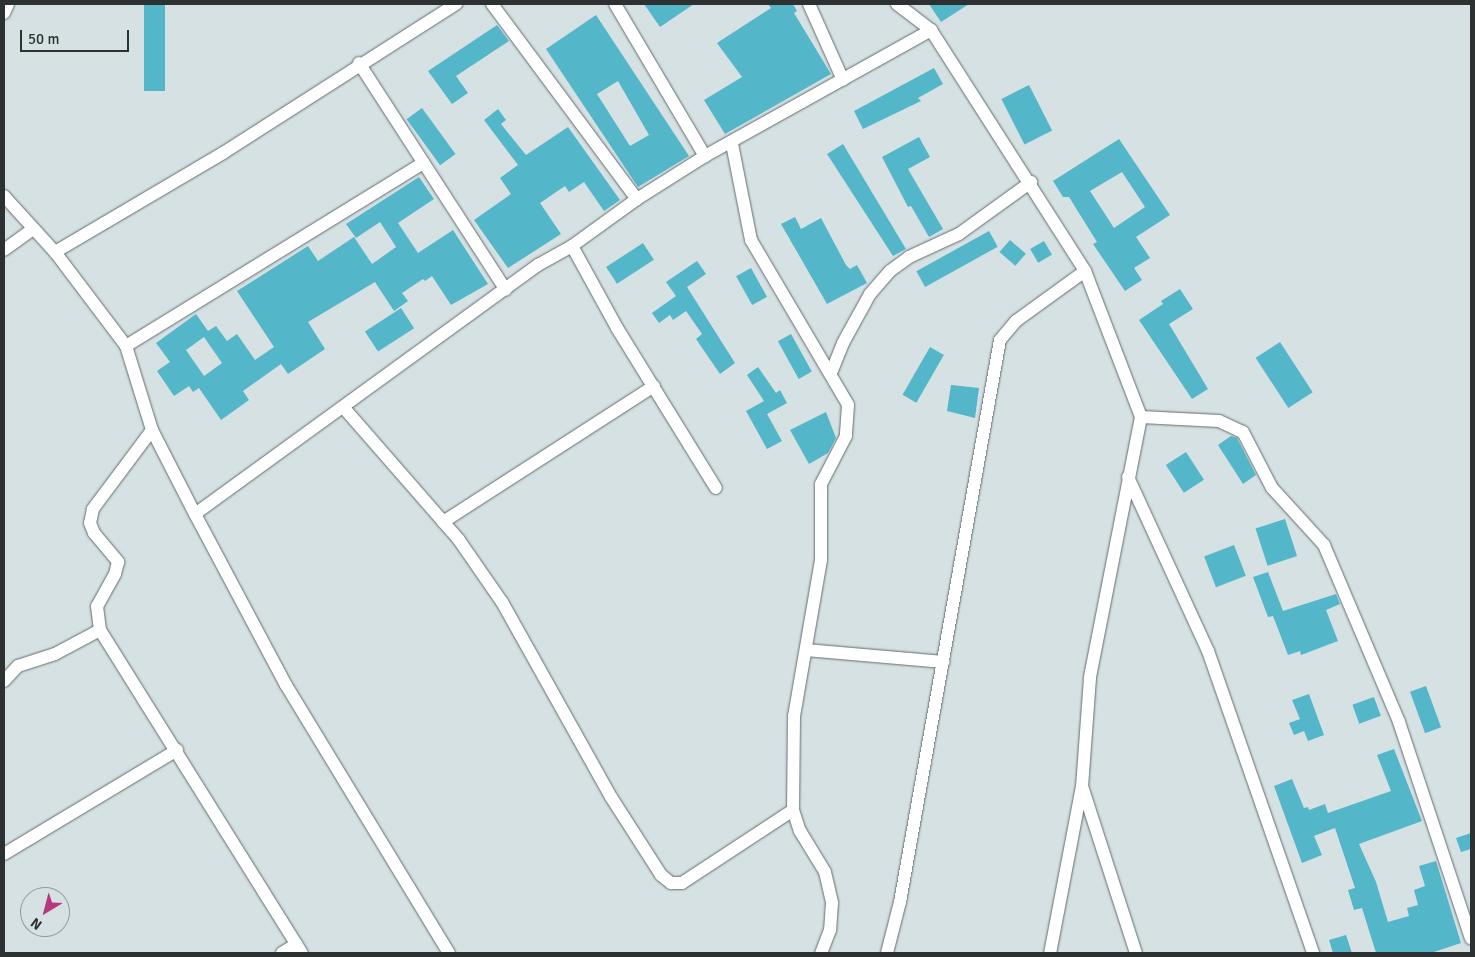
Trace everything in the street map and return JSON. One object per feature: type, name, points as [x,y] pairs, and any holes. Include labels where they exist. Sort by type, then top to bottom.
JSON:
[{"type":"street","points":[[4,13],[8,4]]},
{"type":"street","points":[[55,252],[223,153],[359,64],[456,4]]},
{"type":"street","points":[[492,4],[637,199]]},
{"type":"street","points":[[615,4],[705,156]]},
{"type":"street","points":[[809,4],[844,80]]},
{"type":"street","points":[[897,4],[931,30],[1031,182],[1085,271],[1141,417],[1090,678],[1082,786],[1050,953]]},
{"type":"street","points":[[195,514],[344,408],[538,265],[572,246],[637,199],[705,156],[732,144],[931,30]]},
{"type":"street","points":[[359,64],[506,290]]},
{"type":"street","points":[[732,144],[751,240],[848,405],[849,422],[846,436],[821,484],[821,560],[794,716],[793,810],[800,832],[825,872],[832,903],[830,930],[821,953]]},
{"type":"street","points":[[126,346],[423,163]]},
{"type":"street","points":[[831,374],[843,343],[863,307],[890,271],[909,257],[959,234],[1031,182]]},
{"type":"street","points":[[4,196],[55,252],[126,346],[152,430],[195,514],[286,685],[449,953]]},
{"type":"street","points":[[4,250],[33,230]]},
{"type":"street","points":[[572,246],[584,272],[716,488]]},
{"type":"street","points":[[886,953],[900,902],[1000,340],[1016,321],[1085,271]]},
{"type":"street","points":[[443,522],[654,386]]},
{"type":"street","points":[[344,408],[443,522],[502,602],[611,797],[661,875],[671,883],[682,883],[793,810]]},
{"type":"street","points":[[1141,417],[1219,421],[1243,432],[1272,488],[1324,545],[1398,722],[1471,938]]},
{"type":"street","points":[[152,430],[92,509],[90,522],[94,533],[118,562],[115,574],[97,606],[100,630],[177,750],[299,949],[282,953]]},
{"type":"street","points":[[1128,477],[1208,651],[1313,953]]},
{"type":"street","points":[[4,681],[18,666],[55,654],[100,630]]},
{"type":"street","points":[[806,650],[943,662]]},
{"type":"street","points":[[4,854],[177,750]]},
{"type":"street","points":[[1082,786],[1136,953]]},
{"type":"building","points":[[144,4],[165,4],[165,91],[144,91]]},
{"type":"building","points":[[644,4],[694,4],[660,27]]},
{"type":"building","points":[[768,4],[793,4],[797,11],[794,13],[831,74],[725,134],[704,100],[742,77],[717,43],[771,8]]},
{"type":"building","points":[[929,4],[969,4],[941,22]]},
{"type":"building","points":[[596,15],[689,156],[638,187],[546,49]],"holes":[[[618,81],[649,135],[630,146],[597,94]]]},
{"type":"building","points":[[497,25],[509,41],[456,76],[468,93],[452,104],[428,71]]},
{"type":"building","points":[[934,68],[943,84],[918,98],[921,101],[863,129],[854,111]]},
{"type":"building","points":[[1029,85],[1052,130],[1025,145],[1001,99]]},
{"type":"building","points":[[422,108],[456,154],[440,165],[407,119]]},
{"type":"building","points":[[498,109],[506,120],[501,124],[526,155],[568,127],[620,200],[604,211],[584,182],[569,192],[565,186],[540,203],[561,234],[508,268],[474,220],[511,194],[500,178],[518,165],[484,120]]},
{"type":"building","points":[[919,137],[930,157],[908,169],[943,229],[929,237],[911,206],[908,207],[882,157]]},
{"type":"building","points":[[1119,139],[1170,215],[1136,237],[1150,258],[1134,268],[1142,280],[1125,291],[1093,244],[1097,242],[1069,197],[1063,197],[1053,181]],"holes":[[[1122,172],[1145,207],[1114,228],[1090,191]]]},
{"type":"building","points":[[843,144],[906,249],[893,256],[827,154]]},
{"type":"building","points":[[419,177],[434,199],[398,223],[418,253],[453,230],[488,284],[451,305],[432,276],[425,281],[423,279],[402,293],[408,301],[394,311],[375,282],[308,322],[325,349],[288,374],[281,364],[243,391],[249,400],[221,420],[199,388],[193,392],[189,386],[174,396],[157,371],[170,362],[156,343],[196,314],[208,331],[216,326],[227,341],[237,334],[255,360],[274,347],[237,291],[308,246],[318,261],[354,237],[372,264],[396,247],[380,222],[356,238],[346,224]],"holes":[[[204,337],[222,363],[204,376],[186,350]]]},
{"type":"building","points":[[795,217],[801,229],[821,218],[846,265],[850,269],[857,265],[867,283],[827,304],[781,224]]},
{"type":"building","points":[[989,231],[998,247],[925,287],[916,271]]},
{"type":"building","points":[[1010,240],[1026,254],[1015,266],[1000,252]]},
{"type":"building","points":[[1044,241],[1052,255],[1038,263],[1030,249]]},
{"type":"building","points":[[643,243],[654,260],[617,284],[606,267]]},
{"type":"building","points":[[697,261],[706,274],[687,287],[735,363],[720,374],[696,339],[702,334],[686,311],[673,320],[670,315],[659,323],[652,313],[676,296],[666,282]]},
{"type":"building","points":[[751,268],[767,297],[752,305],[736,276]]},
{"type":"building","points":[[1180,289],[1193,309],[1169,324],[1208,389],[1192,399],[1139,320],[1163,304],[1161,301]]},
{"type":"building","points":[[401,308],[414,328],[378,352],[365,331]]},
{"type":"building","points":[[791,334],[812,372],[799,379],[778,341]]},
{"type":"building","points":[[1280,342],[1313,392],[1288,408],[1256,358]]},
{"type":"building","points":[[930,347],[944,355],[916,403],[902,395]]},
{"type":"building","points":[[758,367],[776,393],[780,390],[787,403],[767,414],[782,441],[767,449],[746,411],[764,401],[747,375]]},
{"type":"building","points":[[951,385],[979,388],[975,418],[947,411]]},
{"type":"building","points":[[826,412],[836,438],[828,453],[809,464],[790,430]]},
{"type":"building","points":[[1231,436],[1237,438],[1256,475],[1243,484],[1218,445]]},
{"type":"building","points":[[1186,452],[1204,480],[1184,493],[1166,465]]},
{"type":"building","points":[[1285,519],[1297,556],[1268,566],[1256,529]]},
{"type":"building","points":[[1234,545],[1246,576],[1216,587],[1204,556]]},
{"type":"building","points":[[1268,572],[1283,611],[1336,594],[1340,604],[1326,610],[1338,641],[1301,655],[1300,651],[1288,655],[1273,616],[1268,617],[1253,577]]},
{"type":"building","points":[[1426,686],[1441,727],[1425,733],[1410,692]]},
{"type":"building","points":[[1309,694],[1324,735],[1308,741],[1304,731],[1294,735],[1289,723],[1300,719],[1292,700]]},
{"type":"building","points":[[1374,697],[1381,716],[1359,724],[1352,705]]},
{"type":"building","points":[[1394,749],[1422,821],[1359,844],[1376,882],[1388,922],[1409,916],[1407,908],[1418,905],[1414,890],[1425,886],[1419,866],[1436,861],[1461,943],[1431,953],[1376,953],[1362,908],[1354,910],[1348,890],[1355,888],[1335,828],[1314,836],[1322,855],[1302,863],[1274,786],[1292,779],[1304,808],[1308,807],[1309,810],[1325,804],[1328,813],[1391,791],[1377,755]]},
{"type":"building","points":[[1471,833],[1471,849],[1461,852],[1456,838]]},
{"type":"building","points":[[1346,935],[1352,953],[1333,953],[1329,940]]}]
